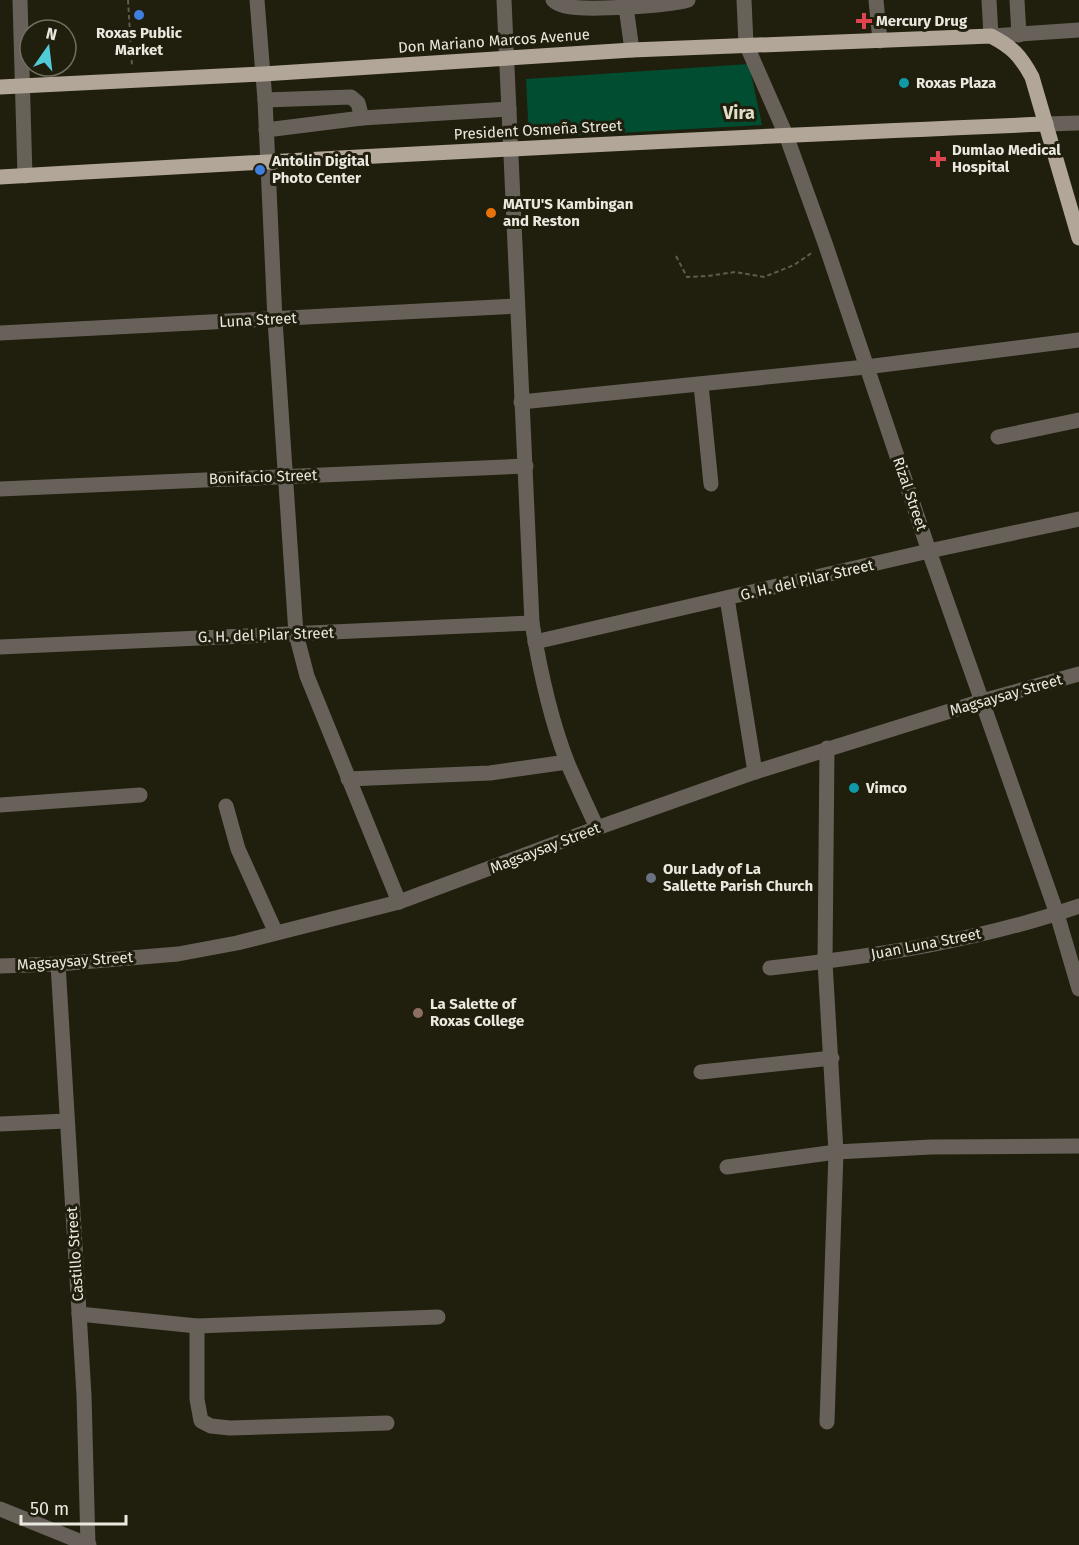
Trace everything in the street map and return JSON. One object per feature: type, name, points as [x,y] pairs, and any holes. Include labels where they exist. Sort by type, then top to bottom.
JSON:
[{"type":"main road","name":"Don Mariano Marcos Avenue","points":[[0,87],[263,74],[746,44],[991,36]]},
{"type":"main road","points":[[991,36],[1009,45],[1032,76],[1079,238]]},
{"type":"main road","name":"President Osmeña Street","points":[[0,177],[268,161],[1046,124]]},
{"type":"street","points":[[20,0],[25,176]]},
{"type":"street","points":[[257,0],[265,100],[275,320],[296,634],[307,676],[399,902]]},
{"type":"street","points":[[504,0],[532,624],[551,712],[567,762],[597,828]]},
{"type":"street","points":[[553,0],[564,6],[575,8],[626,7],[688,0]]},
{"type":"street","name":"Rizal Street","points":[[744,0],[746,44],[786,135],[825,243],[929,552],[1057,914],[1079,989]]},
{"type":"street","points":[[876,0],[880,41]]},
{"type":"street","points":[[989,0],[991,36],[1079,30]]},
{"type":"street","points":[[1017,0],[1019,35]]},
{"type":"street","points":[[626,7],[632,50]]},
{"type":"street","points":[[265,100],[351,97],[358,103],[362,118]]},
{"type":"street","points":[[266,130],[362,118],[509,108]]},
{"type":"street","name":"President Osmeña Street","points":[[1046,124],[1079,123]]},
{"type":"street","name":"Luna Street","points":[[0,333],[517,306]]},
{"type":"street","points":[[521,402],[866,367],[1079,340]]},
{"type":"street","points":[[701,385],[711,484]]},
{"type":"street","points":[[998,437],[1079,420]]},
{"type":"street","name":"Bonifacio Street","points":[[0,489],[526,466]]},
{"type":"street","name":"G. H. del Pilar Street","points":[[535,642],[1079,519]]},
{"type":"street","points":[[727,598],[754,772]]},
{"type":"street","name":"G. H. del Pilar Street","points":[[0,647],[532,624]]},
{"type":"street","name":"Magsaysay Street","points":[[0,966],[58,964],[178,954],[237,943],[399,902],[754,772],[982,701],[1079,674]]},
{"type":"street","points":[[827,748],[825,962],[836,1152],[827,1422]]},
{"type":"street","points":[[348,779],[490,773],[567,762]]},
{"type":"street","points":[[0,805],[140,795]]},
{"type":"street","points":[[226,806],[238,849],[276,933]]},
{"type":"street","name":"Juan Luna Street","points":[[770,968],[825,962],[960,940],[1079,906]]},
{"type":"street","name":"Castillo Street","points":[[58,964],[79,1314],[89,1545]]},
{"type":"street","points":[[701,1072],[832,1058]]},
{"type":"street","points":[[0,1124],[66,1121]]},
{"type":"street","points":[[727,1167],[836,1152],[931,1147],[1079,1146]]},
{"type":"street","points":[[79,1314],[197,1326],[438,1317]]},
{"type":"street","points":[[197,1326],[197,1400],[201,1422],[211,1426],[230,1428],[387,1423]]},
{"type":"street","points":[[0,1509],[89,1545]]},
{"type":"path","points":[[128,0],[133,80]]},
{"type":"path","points":[[676,256],[687,277],[735,272],[764,277],[794,265],[825,243]]},
{"type":"green space","points":[[749,64],[762,125],[529,138],[526,79]]},
{"type":"place","name":"Roxas Public Market","points":[[139,15]]},
{"type":"place","name":"Mercury Drug","points":[[864,21]]},
{"type":"place","name":"Roxas Plaza","points":[[904,83]]},
{"type":"place","name":"Dumlao Medical Hospital","points":[[938,159]]},
{"type":"place","name":"Antolin Digital Photo Center","points":[[260,170]]},
{"type":"place","name":"MATU'S Kambingan and Reston","points":[[491,213]]},
{"type":"place","name":"Vimco","points":[[854,788]]},
{"type":"place","name":"Our Lady of La Sallette Parish Church","points":[[651,878]]},
{"type":"place","name":"La Salette of Roxas College","points":[[418,1013]]},
{"type":"district","name":"Vira","points":[[739,113]]}]
